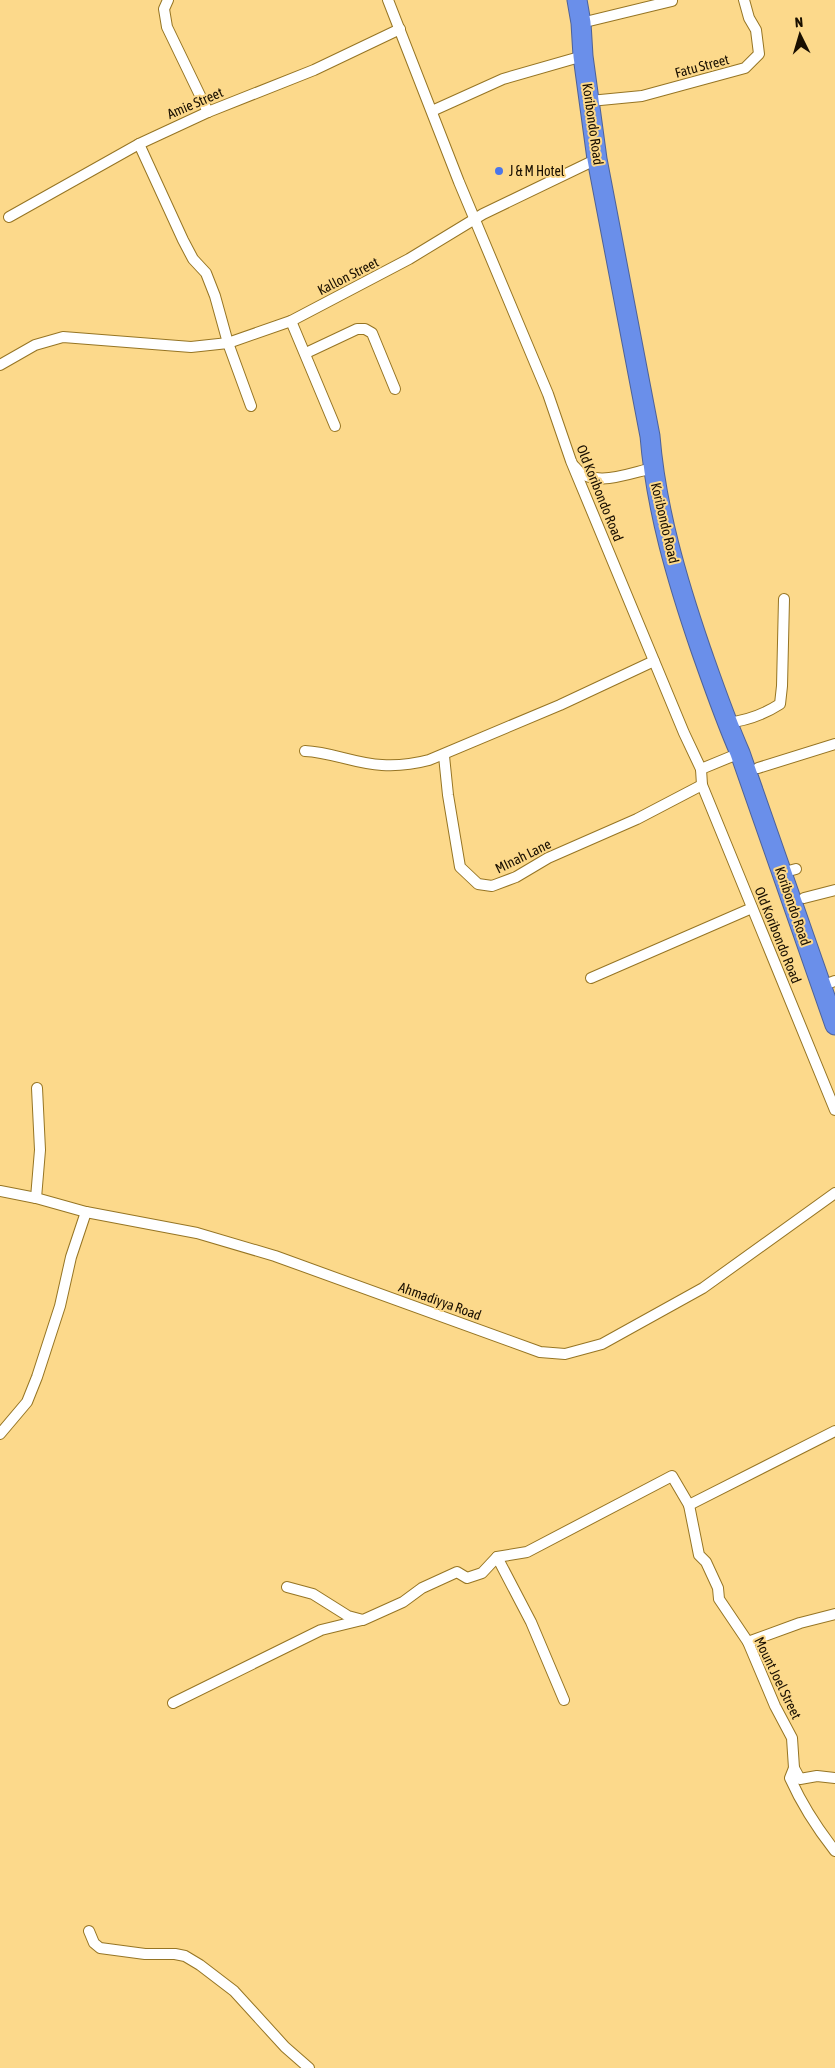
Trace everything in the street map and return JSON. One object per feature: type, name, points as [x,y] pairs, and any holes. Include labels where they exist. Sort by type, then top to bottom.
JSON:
[{"type":"highway","name":"Koribondo Road","points":[[577,0],[597,159],[650,436],[653,468],[666,535],[686,605],[726,723],[789,871],[828,983],[835,1025]]},
{"type":"street","points":[[168,0],[164,9],[167,27],[208,112]]},
{"type":"street","name":"Old Koribondo Road","points":[[388,0],[476,222],[548,394],[571,461],[684,733],[701,769],[702,785],[835,1110]]},
{"type":"street","name":"Fatu Street","points":[[590,101],[642,96],[746,68],[759,54],[756,30],[749,18],[744,0]]},
{"type":"street","points":[[581,23],[672,1]]},
{"type":"street","name":"Amie Street","points":[[9,217],[139,144],[208,112],[314,70],[400,29]]},
{"type":"street","points":[[432,111],[503,79],[583,56]]},
{"type":"street","points":[[139,144],[183,240],[193,259],[206,273],[215,296],[228,343],[251,406]]},
{"type":"street","name":"Kallon Street","points":[[0,365],[35,345],[63,337],[191,347],[228,343],[291,321],[390,270],[476,222],[483,214],[597,159]]},
{"type":"street","points":[[291,321],[335,426]]},
{"type":"street","points":[[306,353],[357,329],[364,329],[372,333],[395,389]]},
{"type":"street","points":[[571,461],[578,470],[592,478],[606,478],[653,468]]},
{"type":"street","points":[[726,723],[740,722],[767,713],[780,704],[784,599]]},
{"type":"street","points":[[305,751],[322,752],[382,765],[411,765],[444,756],[654,661]]},
{"type":"street","points":[[758,768],[835,744]]},
{"type":"street","points":[[701,769],[740,753]]},
{"type":"street","name":"MInah Lane","points":[[444,756],[448,795],[460,867],[478,884],[492,886],[516,878],[548,858],[637,819],[702,785]]},
{"type":"street","points":[[804,898],[835,890]]},
{"type":"street","points":[[590,978],[752,908]]},
{"type":"street","points":[[36,1198],[40,1150],[37,1088]]},
{"type":"street","name":"Ahmadiyya Road","points":[[0,1191],[36,1198],[86,1212],[197,1233],[275,1256],[540,1352],[565,1354],[602,1344],[703,1288],[835,1193]]},
{"type":"street","points":[[0,1434],[27,1402],[37,1377],[60,1306],[71,1257],[86,1212]]},
{"type":"street","points":[[689,1505],[835,1431]]},
{"type":"street","name":"Mount Joel Street","points":[[497,1557],[526,1552],[672,1476],[689,1505],[699,1555],[706,1562],[718,1588],[719,1598],[748,1642],[762,1677],[792,1738],[794,1768],[790,1778],[798,1797],[813,1822],[835,1851]]},
{"type":"street","points":[[173,1703],[321,1630],[363,1620],[403,1602],[422,1588],[457,1572],[467,1578],[482,1573],[497,1557],[531,1622],[564,1700]]},
{"type":"street","points":[[287,1587],[313,1594],[348,1616],[363,1620]]},
{"type":"street","points":[[748,1642],[835,1614]]},
{"type":"street","points":[[794,1768],[800,1779],[817,1776],[835,1778]]},
{"type":"street","points":[[89,1932],[94,1943],[100,1948],[145,1954],[175,1954],[185,1956],[200,1965],[241,1997],[285,2047],[309,2068]]},
{"type":"place","name":"J & M Hotel","points":[[499,171]]}]
